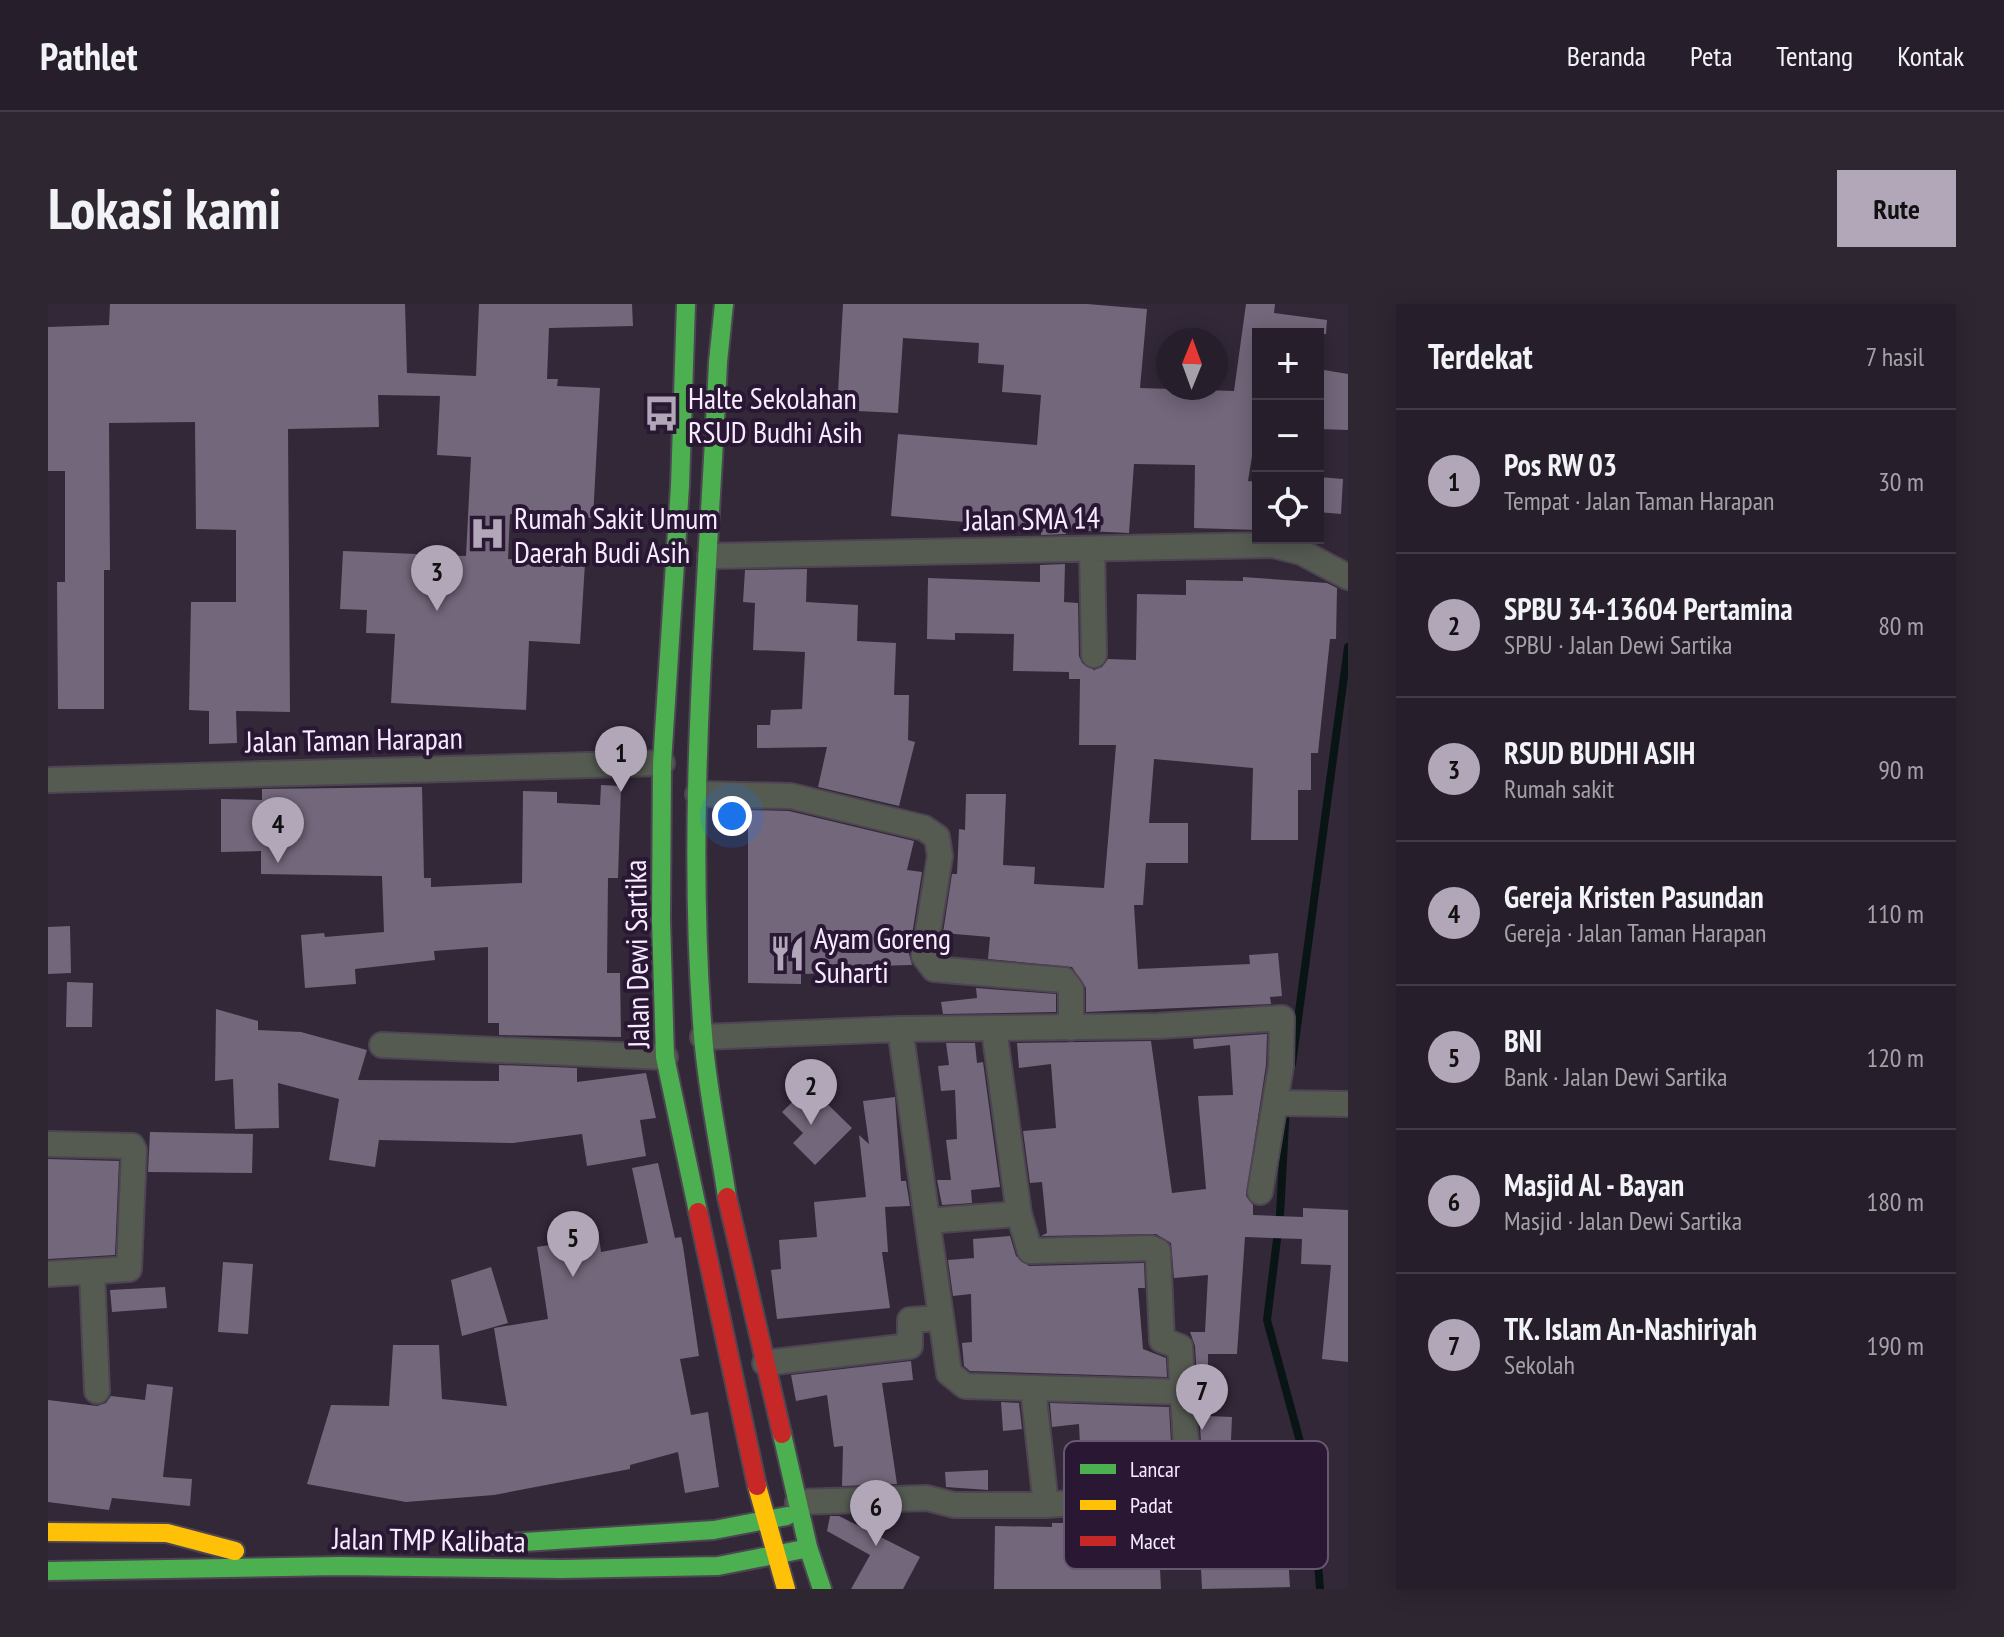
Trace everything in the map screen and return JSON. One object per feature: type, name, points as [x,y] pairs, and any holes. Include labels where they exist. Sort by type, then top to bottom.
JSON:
[{"type":"main road","name":"Jalan Dewi Sartika","points":[[686,304],[681,471],[662,763],[661,920],[665,1057],[765,1522],[786,1589]]},
{"type":"main road","name":"Jalan Dewi Sartika","points":[[724,304],[718,362],[698,794],[697,919],[703,1037],[727,1199],[808,1547],[822,1589]]},
{"type":"main road","name":"Jalan TMP Kalibata","points":[[472,1545],[714,1530],[765,1522],[799,1507]]},
{"type":"main road","points":[[48,1532],[147,1529],[216,1543],[227,1558]]},
{"type":"main road","name":"Jalan TMP Kalibata","points":[[48,1571],[377,1547]]},
{"type":"main road","name":"Jalan TMP Kalibata","points":[[48,1557],[227,1558],[305,1567],[340,1577],[703,1566],[776,1556],[808,1547]]},
{"type":"main road","points":[[109,1589],[305,1567]]},
{"type":"street","name":"Jalan SMA 14","points":[[710,556],[1273,545],[1301,552],[1347,577]]},
{"type":"street","points":[[1092,549],[1094,655]]},
{"type":"street","name":"Jalan Taman Harapan","points":[[48,780],[662,763]]},
{"type":"street","points":[[698,794],[791,796],[924,828],[937,837],[940,856],[924,956],[927,963],[934,969],[1064,980],[1071,989],[1071,1028]]},
{"type":"street","points":[[703,1037],[900,1029],[1071,1028],[1282,1018],[1285,1021],[1284,1103],[1260,1192]]},
{"type":"street","points":[[900,1029],[949,1373],[965,1386],[1182,1392]]},
{"type":"street","points":[[994,1029],[1019,1214],[1029,1248],[1034,1252],[1151,1248],[1158,1251],[1162,1340],[1179,1346],[1185,1441]]},
{"type":"street","points":[[382,1045],[665,1057]]},
{"type":"street","points":[[1284,1103],[1348,1104]]},
{"type":"street","points":[[48,1144],[132,1146],[134,1150],[131,1265],[125,1270],[48,1274]]},
{"type":"street","points":[[928,1221],[1019,1214]]},
{"type":"street","points":[[92,1272],[97,1391]]},
{"type":"street","points":[[765,1363],[910,1346],[910,1320],[940,1318]]},
{"type":"street","points":[[1033,1389],[1046,1505]]},
{"type":"street","points":[[799,1507],[927,1498],[954,1505],[1064,1504]]},
{"type":"building","points":[[110,304],[405,304],[407,373],[476,376],[479,304],[632,304],[633,326],[549,328],[547,379],[558,379],[557,386],[600,388],[593,518],[510,514],[508,559],[585,563],[580,644],[529,641],[526,710],[391,703],[395,634],[366,633],[367,610],[340,609],[343,551],[466,556],[471,457],[437,455],[440,396],[378,395],[379,427],[288,429],[290,712],[236,711],[237,743],[209,744],[209,711],[189,710],[191,602],[236,602],[236,530],[196,529],[195,422],[109,423],[110,570],[104,570],[104,709],[58,709],[57,582],[65,582],[65,471],[48,471],[48,327],[109,325]]},
{"type":"building","points":[[843,304],[1087,304],[1147,309],[1140,388],[1156,389],[1156,400],[1228,400],[1228,391],[1234,391],[1246,304],[1275,304],[1274,313],[1327,320],[1326,334],[1324,328],[1252,328],[1252,456],[1248,481],[1252,481],[1252,530],[1194,528],[1195,465],[1134,464],[1129,533],[1066,530],[1066,534],[1041,535],[1041,528],[891,516],[898,434],[1037,445],[1041,395],[1002,392],[1004,365],[978,363],[979,343],[903,338],[898,413],[837,410]]},
{"type":"building","points":[[1324,370],[1348,374],[1348,430],[1324,429]]},
{"type":"building","points":[[1324,477],[1343,479],[1341,514],[1324,513]]},
{"type":"building","points":[[1065,564],[1064,602],[1078,603],[1079,656],[1082,663],[1094,670],[1102,667],[1108,659],[1136,660],[1137,594],[1186,595],[1186,580],[1243,581],[1243,577],[1327,583],[1337,588],[1336,639],[1330,639],[1318,753],[1311,753],[1311,790],[1298,790],[1298,840],[1251,840],[1253,768],[1154,759],[1149,823],[1188,823],[1188,863],[1146,863],[1143,905],[1134,905],[1138,969],[1250,964],[1249,955],[1278,953],[1282,996],[1270,997],[1271,1004],[1086,1012],[1086,988],[1072,967],[988,959],[990,937],[943,933],[952,874],[957,874],[959,829],[965,830],[966,794],[1006,794],[1003,865],[1035,867],[1034,884],[1104,888],[1116,745],[1079,745],[1080,679],[1069,679],[1069,672],[1013,671],[1014,634],[955,633],[955,640],[927,639],[928,578],[1040,582],[1040,565]]},
{"type":"building","points":[[807,569],[806,602],[858,605],[857,641],[896,643],[894,695],[909,695],[908,740],[915,742],[899,806],[818,787],[827,747],[757,748],[757,725],[770,725],[771,710],[802,709],[805,652],[753,650],[755,603],[743,602],[745,570]]},
{"type":"building","points":[[601,785],[621,786],[618,878],[608,878],[607,973],[620,973],[621,1037],[499,1035],[499,1023],[488,1023],[488,947],[434,951],[435,960],[355,969],[356,984],[305,988],[301,935],[324,933],[325,937],[384,932],[382,876],[261,874],[261,851],[221,852],[221,799],[262,800],[262,789],[422,787],[424,878],[431,878],[431,887],[522,883],[523,791],[557,792],[557,803],[600,805]]},
{"type":"building","points":[[748,810],[789,811],[914,841],[907,870],[922,872],[909,954],[912,965],[871,966],[871,972],[801,974],[801,984],[748,983]]},
{"type":"building","points":[[70,926],[71,973],[48,974],[48,927]]},
{"type":"building","points":[[67,982],[93,983],[92,1027],[66,1027]]},
{"type":"building","points":[[976,988],[1056,994],[1056,1012],[943,1014],[941,1002],[977,998]]},
{"type":"building","points":[[216,1009],[258,1021],[258,1030],[301,1032],[367,1050],[358,1080],[499,1081],[499,1065],[577,1068],[577,1082],[646,1073],[656,1118],[640,1120],[646,1156],[587,1166],[582,1134],[513,1143],[379,1140],[375,1167],[329,1160],[339,1099],[278,1083],[279,1128],[235,1129],[233,1079],[215,1081]]},
{"type":"building","points":[[1267,1034],[1266,1065],[1246,1196],[1253,1205],[1253,1215],[1303,1217],[1303,1208],[1348,1210],[1348,1362],[1322,1359],[1331,1265],[1301,1264],[1302,1239],[1245,1237],[1237,1354],[1208,1354],[1208,1416],[1232,1417],[1231,1440],[1201,1441],[1195,1346],[1190,1332],[1205,1332],[1208,1275],[1174,1278],[1171,1243],[1156,1234],[1041,1236],[1047,1233],[1042,1182],[1030,1183],[1023,1131],[1056,1128],[1051,1064],[1019,1068],[1017,1043],[1151,1041],[1172,1193],[1206,1189],[1198,1096],[1233,1095],[1230,1045],[1194,1049],[1193,1039]]},
{"type":"building","points":[[946,1043],[975,1043],[977,1063],[983,1062],[1000,1187],[971,1190],[972,1203],[942,1205],[937,1180],[951,1180],[946,1140],[957,1139],[955,1090],[941,1091],[938,1066],[949,1065]]},
{"type":"building","points":[[809,1086],[852,1128],[815,1165],[793,1143],[803,1133],[782,1112]]},
{"type":"building","points":[[895,1097],[901,1181],[906,1181],[910,1206],[885,1207],[888,1252],[882,1252],[890,1308],[777,1319],[771,1270],[781,1269],[779,1240],[817,1237],[814,1202],[866,1197],[859,1135],[869,1144],[863,1101]]},
{"type":"building","points":[[150,1132],[253,1134],[252,1173],[148,1172]]},
{"type":"building","points":[[48,1159],[119,1161],[115,1255],[48,1259]]},
{"type":"building","points":[[658,1163],[675,1238],[681,1237],[683,1246],[699,1356],[680,1359],[691,1415],[708,1412],[719,1487],[685,1493],[678,1452],[630,1465],[630,1469],[494,1495],[406,1502],[307,1484],[331,1405],[389,1406],[393,1345],[439,1345],[442,1399],[507,1406],[494,1328],[548,1319],[537,1247],[599,1237],[601,1252],[648,1243],[632,1168]]},
{"type":"building","points":[[1010,1236],[1016,1256],[1029,1266],[1144,1263],[1145,1288],[1138,1288],[1143,1349],[1166,1358],[1167,1377],[970,1371],[964,1366],[962,1343],[972,1342],[971,1294],[953,1296],[948,1260],[974,1258],[973,1239]]},
{"type":"building","points":[[223,1262],[253,1264],[248,1334],[218,1332]]},
{"type":"building","points":[[491,1267],[508,1323],[462,1336],[451,1280]]},
{"type":"building","points":[[165,1287],[167,1308],[112,1312],[110,1290]]},
{"type":"building","points":[[911,1361],[913,1380],[882,1383],[897,1484],[842,1486],[843,1446],[834,1447],[827,1395],[796,1401],[791,1375]]},
{"type":"building","points":[[147,1384],[173,1387],[163,1477],[192,1479],[190,1506],[112,1498],[109,1510],[48,1502],[48,1400],[97,1406],[106,1403],[111,1396],[145,1400]]},
{"type":"building","points":[[1001,1402],[1019,1403],[1022,1429],[1003,1431]]},
{"type":"building","points":[[1050,1403],[1169,1407],[1171,1441],[1080,1441],[1079,1424],[1052,1427]]},
{"type":"building","points":[[988,1470],[988,1490],[946,1487],[945,1472]]},
{"type":"building","points":[[830,1516],[839,1516],[920,1557],[903,1589],[851,1589],[870,1555],[827,1531]]},
{"type":"building","points":[[1052,1523],[1064,1523],[1064,1569],[1160,1569],[1161,1589],[994,1589],[995,1526],[1052,1527]]},
{"type":"building","points":[[1201,1569],[1289,1569],[1290,1587],[1202,1589]]},
{"type":"waterway","points":[[1292,1064],[1348,647]]},
{"type":"waterway","points":[[1286,1105],[1280,1215],[1267,1320],[1300,1441]]},
{"type":"waterway","points":[[1318,1569],[1320,1589]]},
{"type":"traffic: fast","points":[[686,304],[680,486],[662,763],[661,920],[665,1057],[698,1212]]},
{"type":"traffic: fast","points":[[724,304],[704,614],[696,867],[705,1055],[727,1197]]},
{"type":"traffic: fast","points":[[782,1434],[808,1547],[822,1589]]},
{"type":"traffic: fast","points":[[491,1544],[714,1530],[787,1516]]},
{"type":"traffic: fast","points":[[48,1571],[340,1566],[562,1569],[718,1566],[799,1550]]},
{"type":"traffic: slow","points":[[757,1486],[786,1589]]},
{"type":"traffic: slow","points":[[48,1532],[167,1533],[235,1551]]},
{"type":"traffic: jam","points":[[727,1197],[782,1434]]},
{"type":"traffic: jam","points":[[698,1212],[757,1486]]},
{"type":"place","name":"Halte Sekolahan RSUD Budhi Asih","points":[[662,414]]},
{"type":"place","name":"Rumah Sakit Umum Daerah Budi Asih","points":[[488,534]]},
{"type":"place","name":"RSUD BUDHI ASIH","points":[[437,611]]},
{"type":"place","name":"Pos RW 03","points":[[621,792]]},
{"type":"place","name":"Gereja Kristen Pasundan","points":[[278,863]]},
{"type":"place","name":"Ayam Goreng Suharti","points":[[788,954]]},
{"type":"place","name":"SPBU 34-13604 Pertamina","points":[[811,1125]]},
{"type":"place","name":"BNI","points":[[573,1277]]},
{"type":"place","name":"TK. Islam An-Nashiriyah","points":[[1202,1430]]},
{"type":"place","name":"Masjid Al - Bayan","points":[[876,1546]]}]
